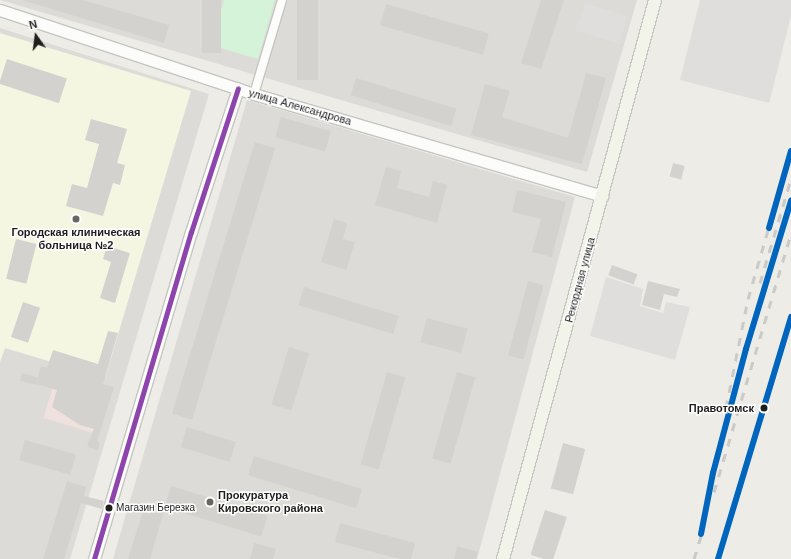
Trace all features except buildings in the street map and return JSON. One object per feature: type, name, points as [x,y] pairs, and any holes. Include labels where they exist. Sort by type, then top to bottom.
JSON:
[{"type":"main road","name":"Рекордная улица","points":[[503,559],[654,0]]},
{"type":"street","points":[[254,94],[282,0]]},
{"type":"street","name":"улица Александрова","points":[[0,10],[254,94],[602,196]]},
{"type":"street","points":[[94,559],[191,232],[238,88]]},
{"type":"shaded area","points":[[0,0],[637,0],[587,172]]},
{"type":"shaded area","points":[[700,0],[791,0],[791,16],[769,103],[680,80]]},
{"type":"shaded area","points":[[585,3],[628,16],[620,44],[577,31]]},
{"type":"shaded area","name":"Городская клиническая больница №2","points":[[0,28],[209,94],[70,559],[0,559]]},
{"type":"shaded area","name":"Городская клиническая больница №2","points":[[0,33],[191,91],[105,378],[5,348],[0,362]]},
{"type":"shaded area","points":[[247,100],[575,197],[477,559],[113,559]]},
{"type":"shaded area","points":[[606,277],[643,289],[640,306],[663,313],[666,302],[690,307],[675,360],[590,336]]},
{"type":"shaded area","points":[[58,370],[113,387],[98,434],[43,418]]},
{"type":"green space","points":[[224,0],[275,0],[258,59],[211,45]]},
{"type":"railway","points":[[726,408],[748,299],[791,151]]},
{"type":"railway","points":[[760,283],[791,179]]},
{"type":"railway","points":[[701,534],[713,473],[746,349],[791,201]]},
{"type":"railway","points":[[714,492],[791,233]]},
{"type":"railway","points":[[694,559],[703,530]]},
{"type":"transit line","points":[[94,559],[191,232],[238,88]]},
{"type":"transit line","points":[[769,228],[791,151]]},
{"type":"transit line","points":[[701,534],[713,473],[746,349],[791,201]]},
{"type":"transit line","points":[[718,559],[791,317]]},
{"type":"place","name":"Городская клиническая больница №2","points":[[76,219]]},
{"type":"place","name":"Правотомск","points":[[764,408]]},
{"type":"place","name":"Прокуратура Кировского района","points":[[210,502]]},
{"type":"place","name":"Магазин Березка","points":[[109,508]]}]
